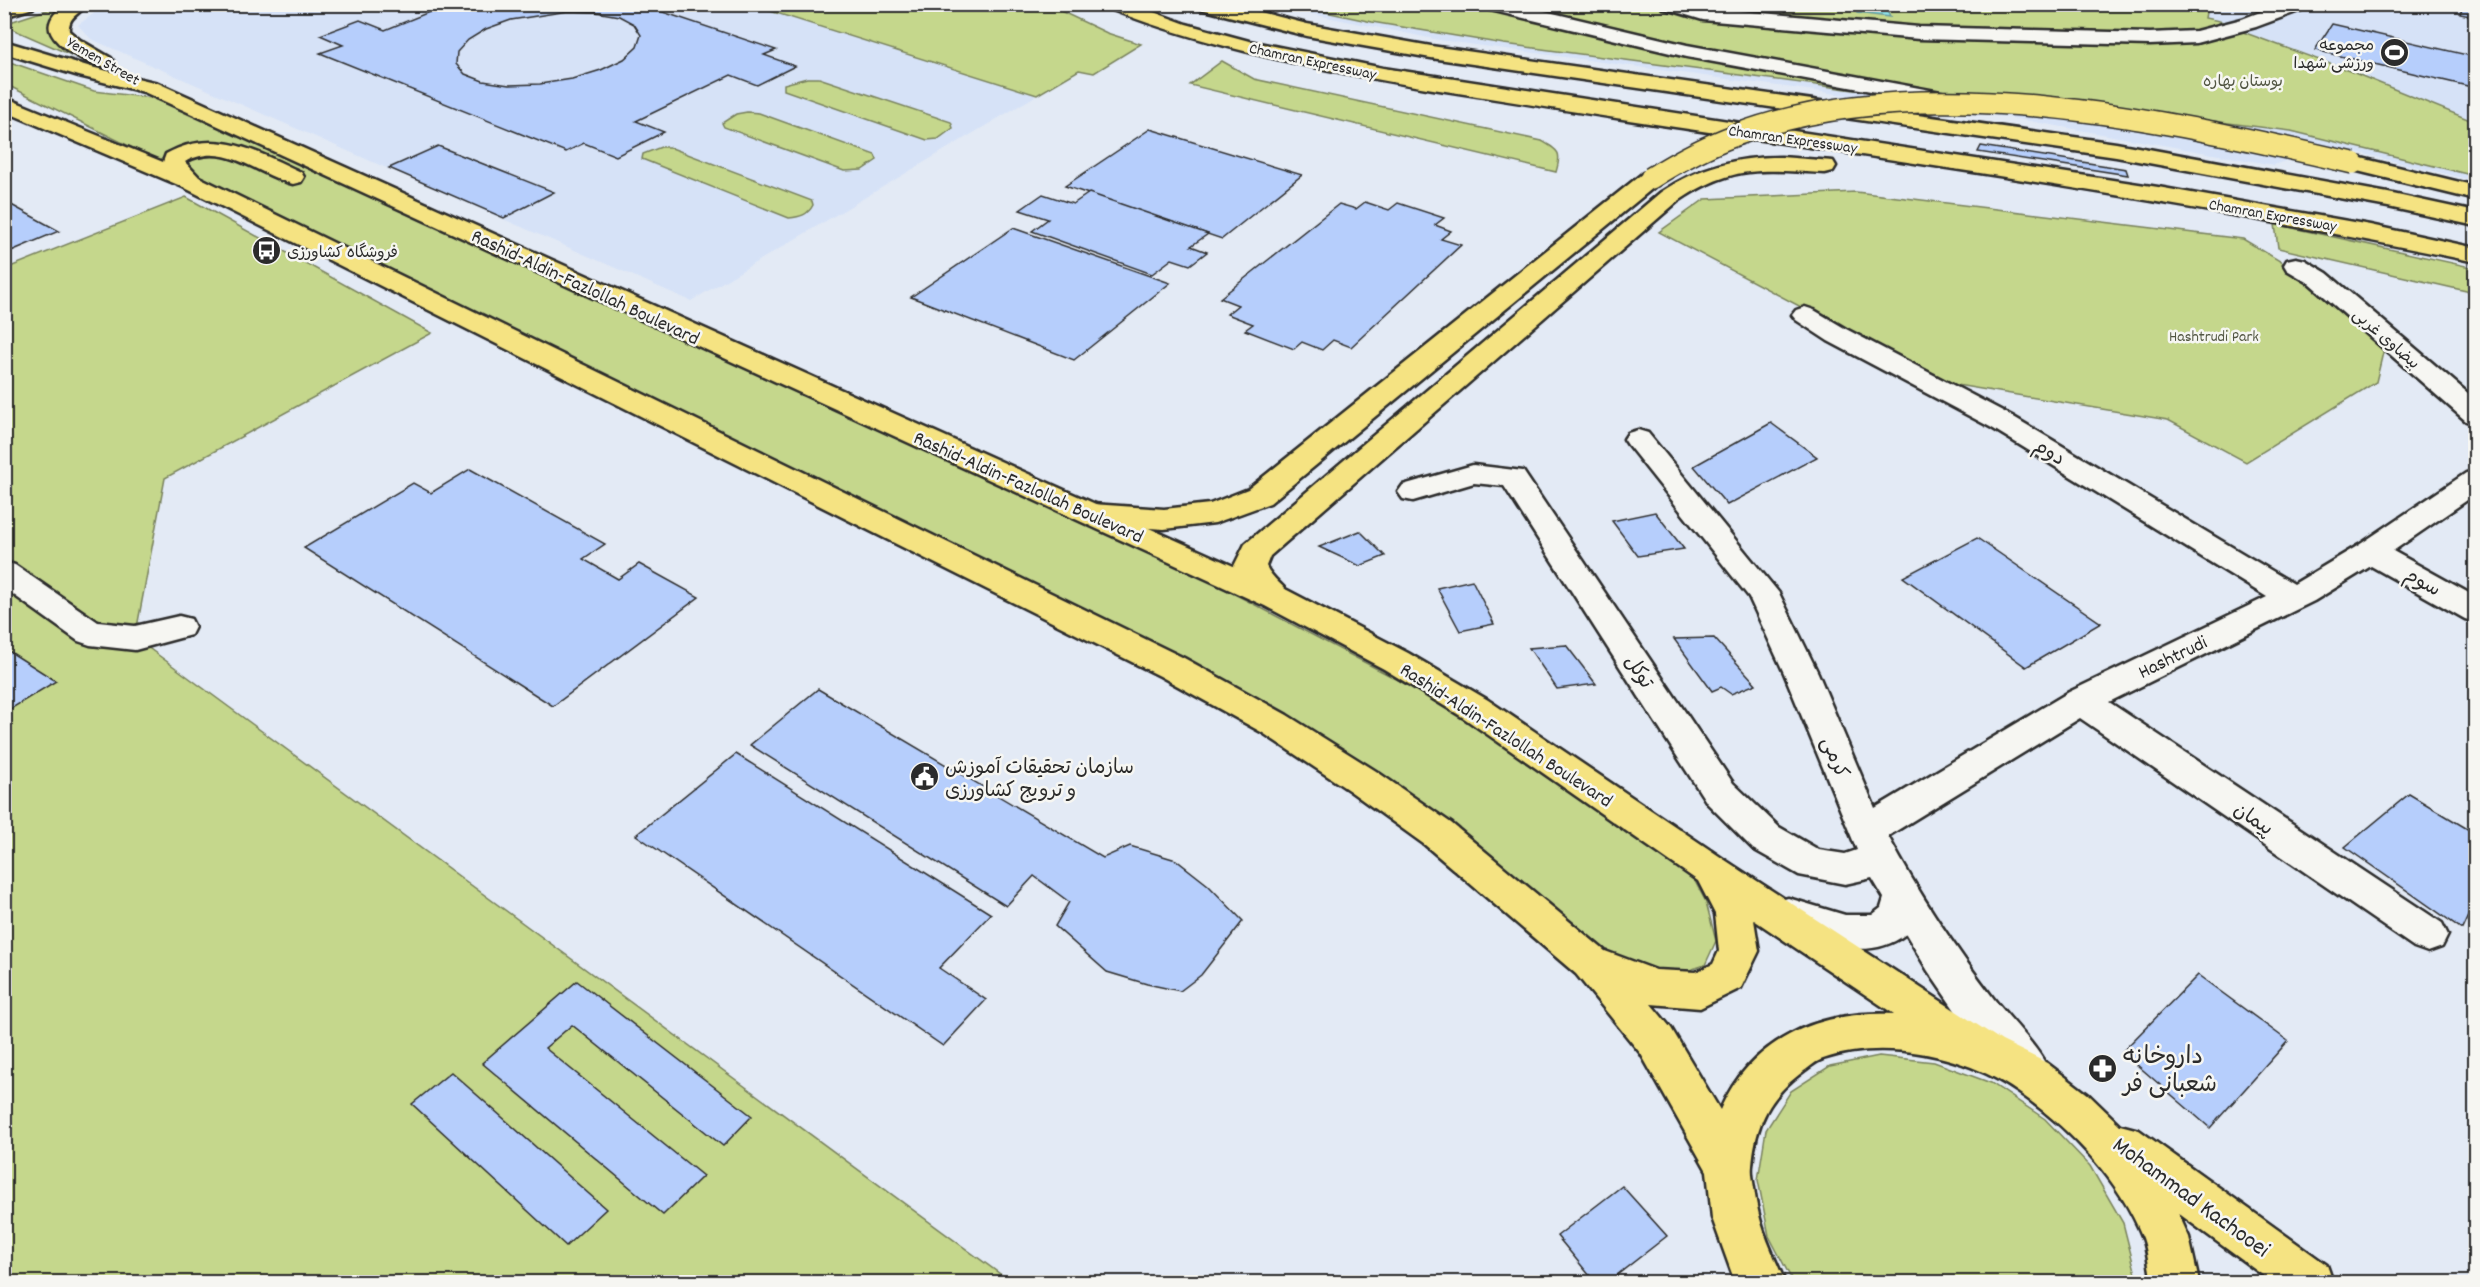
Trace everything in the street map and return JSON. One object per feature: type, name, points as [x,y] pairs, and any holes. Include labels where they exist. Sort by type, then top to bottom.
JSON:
[{"type":"main road","points":[[4,11],[26,4]]},
{"type":"main road","name":"Yemen Street","points":[[78,4],[59,19],[58,27],[63,40],[150,87]]},
{"type":"main road","name":"Chamran Expressway","points":[[1114,4],[1203,35],[1286,56],[1546,101],[2075,180],[2379,233],[2475,255]]},
{"type":"main road","name":"Chamran Expressway","points":[[1204,4],[1318,32],[1431,52],[2116,150],[2388,200],[2475,219]]},
{"type":"main road","name":"Rashid-Aldin-Fazlollah Boulevard","points":[[4,47],[115,80],[150,87],[1276,598],[1396,661],[1476,709],[1712,871],[1987,1054]]},
{"type":"main road","points":[[1286,56],[1421,94],[1519,116],[1623,134]]},
{"type":"main road","points":[[1546,101],[1647,107],[1702,114],[1724,110],[1725,106],[1710,99],[1552,68]]},
{"type":"main road","points":[[1092,514],[1164,519],[1215,513],[1259,496],[1651,178],[1711,143],[1770,122],[1850,108],[1935,102],[2034,104],[2129,115],[2220,132],[2475,193]]},
{"type":"main road","points":[[4,103],[191,182],[1172,667],[1275,724],[1364,781],[1438,834],[1590,962],[1656,1041],[1729,1167]]},
{"type":"main road","points":[[1276,598],[1257,580],[1250,566],[1256,551],[1669,197],[1696,178],[1725,167],[1743,164],[1836,167],[1669,142]]},
{"type":"main road","points":[[191,182],[175,166],[174,159],[183,152],[200,147],[219,146],[318,188]]},
{"type":"main road","points":[[1956,183],[2169,209],[2263,212]]},
{"type":"main road","points":[[373,212],[470,255],[581,284]]},
{"type":"main road","points":[[1590,962],[1655,988],[1700,990],[1727,976],[1739,951],[1734,913],[1712,871]]},
{"type":"main road","points":[[1756,1279],[1735,1218],[1729,1167],[1740,1113],[1769,1071],[1811,1043],[1864,1031],[1874,1031],[1924,1035],[1987,1054],[2032,1077],[2074,1109],[2112,1147],[2143,1190],[2166,1237],[2175,1282]]},
{"type":"main road","name":"Mohammad Kachooei","points":[[2074,1109],[2310,1282]]},
{"type":"street","points":[[1489,4],[1688,51],[2015,111]]},
{"type":"street","points":[[1670,4],[1703,14],[1919,33],[2150,39],[2196,37],[2216,33],[2300,4]]},
{"type":"street","name":"بیضاوی غربی","points":[[2296,265],[2318,279],[2475,415]]},
{"type":"street","name":"دوم","points":[[1805,315],[1837,335],[2002,422],[2291,597]]},
{"type":"street","name":"کرمی","points":[[1638,439],[1764,593],[1801,673],[1866,831],[1881,860],[1903,898],[1980,1012],[2032,1077]]},
{"type":"street","name":"توکل","points":[[1413,492],[1473,474],[1513,478],[1720,793],[1766,838],[1812,864],[1845,869],[1881,860]]},
{"type":"street","name":"Hashtrudi","points":[[1866,831],[2081,701],[2303,593],[2370,552],[2475,480]]},
{"type":"street","name":"سوم","points":[[2370,552],[2475,611]]},
{"type":"street","points":[[4,572],[90,633],[135,638],[179,627]]},
{"type":"street","name":"پیمان","points":[[2081,701],[2428,935]]},
{"type":"street","points":[[1755,900],[1808,922],[1845,932],[1879,932],[1899,917],[1903,898]]},
{"type":"street","points":[[2166,1237],[2195,1282]]},
{"type":"shaded area","points":[[107,4],[1048,4],[1107,33],[1141,44],[1094,73],[1079,70],[691,301],[91,39],[78,25]]},
{"type":"shaded area","points":[[1268,5],[2475,5],[2475,181],[2327,145],[2274,165],[2013,118],[1439,40]]},
{"type":"green space","name":"بوستان بهاره","points":[[1656,4],[1678,13],[1697,17],[2206,40],[2243,32],[2352,72],[2475,122],[2475,176],[2291,131],[2018,96],[1854,90],[1504,44],[1372,22],[1293,5]]},
{"type":"green space","points":[[2205,4],[2207,7],[2205,18],[2229,23],[2211,35],[1912,30],[1699,10],[1677,5]]},
{"type":"green space","points":[[62,5],[70,5],[50,22],[51,36],[65,49],[85,61],[4,24]]},
{"type":"green space","points":[[751,5],[1048,5],[1107,33],[1141,44],[1094,73],[1079,70],[1037,95]]},
{"type":"green space","points":[[4,60],[94,91],[152,98],[219,123],[1158,554],[1446,705],[1691,874],[1706,902],[1716,941],[1705,965],[1668,977],[1598,950],[1340,751],[5,84]]},
{"type":"green space","points":[[1222,61],[1254,79],[1542,141],[1558,153],[1556,172],[1190,85]]},
{"type":"green space","points":[[807,78],[819,78],[951,122],[953,128],[938,139],[927,140],[784,90],[784,84]]},
{"type":"green space","points":[[759,113],[875,155],[877,160],[862,170],[844,171],[724,127],[722,123],[736,114]]},
{"type":"green space","points":[[661,147],[669,147],[812,201],[813,205],[803,215],[789,218],[642,159],[643,154]]},
{"type":"green space","name":"Hashtrudi Park","points":[[1856,192],[2243,239],[2300,273],[2385,344],[2376,382],[2246,462],[2168,420],[1945,383],[1659,232],[1705,199]]},
{"type":"green space","points":[[186,197],[432,333],[165,478],[135,638],[1011,1282],[5,1282],[5,269]]},
{"type":"green space","points":[[2275,224],[2475,268],[2475,293],[2278,248]]},
{"type":"green space","points":[[1879,1056],[1934,1062],[1991,1083],[2045,1119],[2090,1166],[2123,1223],[2138,1282],[1793,1282],[1769,1236],[1758,1180],[1766,1130],[1791,1091],[1830,1066]]},
{"type":"water","points":[[1852,5],[1884,5],[1890,17],[1857,13]]},
{"type":"building","points":[[449,4],[639,4],[776,50],[764,55],[795,66],[757,85],[731,75],[636,121],[664,132],[616,156],[584,143],[566,152],[320,53],[343,45],[320,35],[360,20],[385,30]],"holes":[[[568,11],[619,16],[634,24],[641,35],[637,47],[624,59],[601,70],[572,79],[540,84],[509,85],[483,81],[465,74],[456,64],[457,52],[468,40],[486,29],[511,20]]]},
{"type":"building","points":[[2445,4],[2476,4],[2476,17],[2460,14],[2462,8]]},
{"type":"building","name":"مجموعه ورزشی شهدا","points":[[2332,24],[2476,57],[2476,88],[2315,50]]},
{"type":"building","points":[[1150,129],[1302,175],[1222,239],[1065,186]]},
{"type":"building","points":[[438,146],[554,192],[504,218],[389,168]]},
{"type":"building","points":[[1981,146],[2126,169],[2128,175],[1978,152]]},
{"type":"building","points":[[1089,193],[1208,234],[1191,246],[1207,252],[1190,265],[1172,259],[1152,274],[1032,231],[1048,219],[1020,210],[1043,194],[1073,204]]},
{"type":"building","points":[[4,201],[59,231],[4,254]]},
{"type":"building","points":[[1365,202],[1389,210],[1398,203],[1444,218],[1435,225],[1451,231],[1441,239],[1461,245],[1351,347],[1333,340],[1322,350],[1302,342],[1294,349],[1245,330],[1253,324],[1227,314],[1238,305],[1220,298],[1339,204],[1356,209]]},
{"type":"building","points":[[1013,228],[1170,283],[1074,360],[911,297]]},
{"type":"building","points":[[1771,423],[1817,457],[1727,505],[1694,466]]},
{"type":"building","points":[[470,469],[605,544],[583,559],[618,579],[639,564],[699,597],[553,706],[304,548],[413,483],[431,493]]},
{"type":"building","points":[[1655,512],[1684,549],[1638,556],[1612,521]]},
{"type":"building","points":[[1360,531],[1385,556],[1360,566],[1319,547]]},
{"type":"building","points":[[1977,538],[2101,623],[2026,667],[1903,577]]},
{"type":"building","points":[[1472,580],[1494,624],[1460,631],[1437,588]]},
{"type":"building","points":[[1714,638],[1756,684],[1731,694],[1721,687],[1712,691],[1674,639]]},
{"type":"building","points":[[1566,645],[1596,684],[1557,689],[1529,648]]},
{"type":"building","points":[[4,648],[56,681],[4,713]]},
{"type":"building","points":[[818,689],[1103,858],[1130,846],[1176,860],[1208,885],[1243,921],[1201,975],[1180,991],[1107,972],[1055,926],[1069,902],[1034,876],[1006,906],[750,745]]},
{"type":"building","points":[[736,754],[991,914],[939,968],[986,1000],[943,1046],[636,835]]},
{"type":"building","points":[[2409,794],[2476,834],[2476,899],[2462,929],[2345,847]]},
{"type":"building","points":[[2198,975],[2288,1041],[2210,1128],[2122,1052]]},
{"type":"building","points":[[577,981],[752,1116],[723,1146],[572,1025],[545,1048],[703,1176],[663,1215],[482,1063]]},
{"type":"building","points":[[451,1072],[606,1209],[566,1246],[412,1104]]},
{"type":"building","points":[[1622,1186],[1667,1236],[1608,1282],[1595,1282],[1557,1236]]},
{"type":"place","name":"مجموعه ورزشی شهدا","points":[[2395,53]]},
{"type":"place","name":"فروشگاه کشاورزی","points":[[266,251]]},
{"type":"place","name":"سازمان تحقیقات آموزش و ترویج کشاورزی","points":[[924,777]]},
{"type":"place","name":"داروخانه شعبانی فر","points":[[2102,1069]]}]
